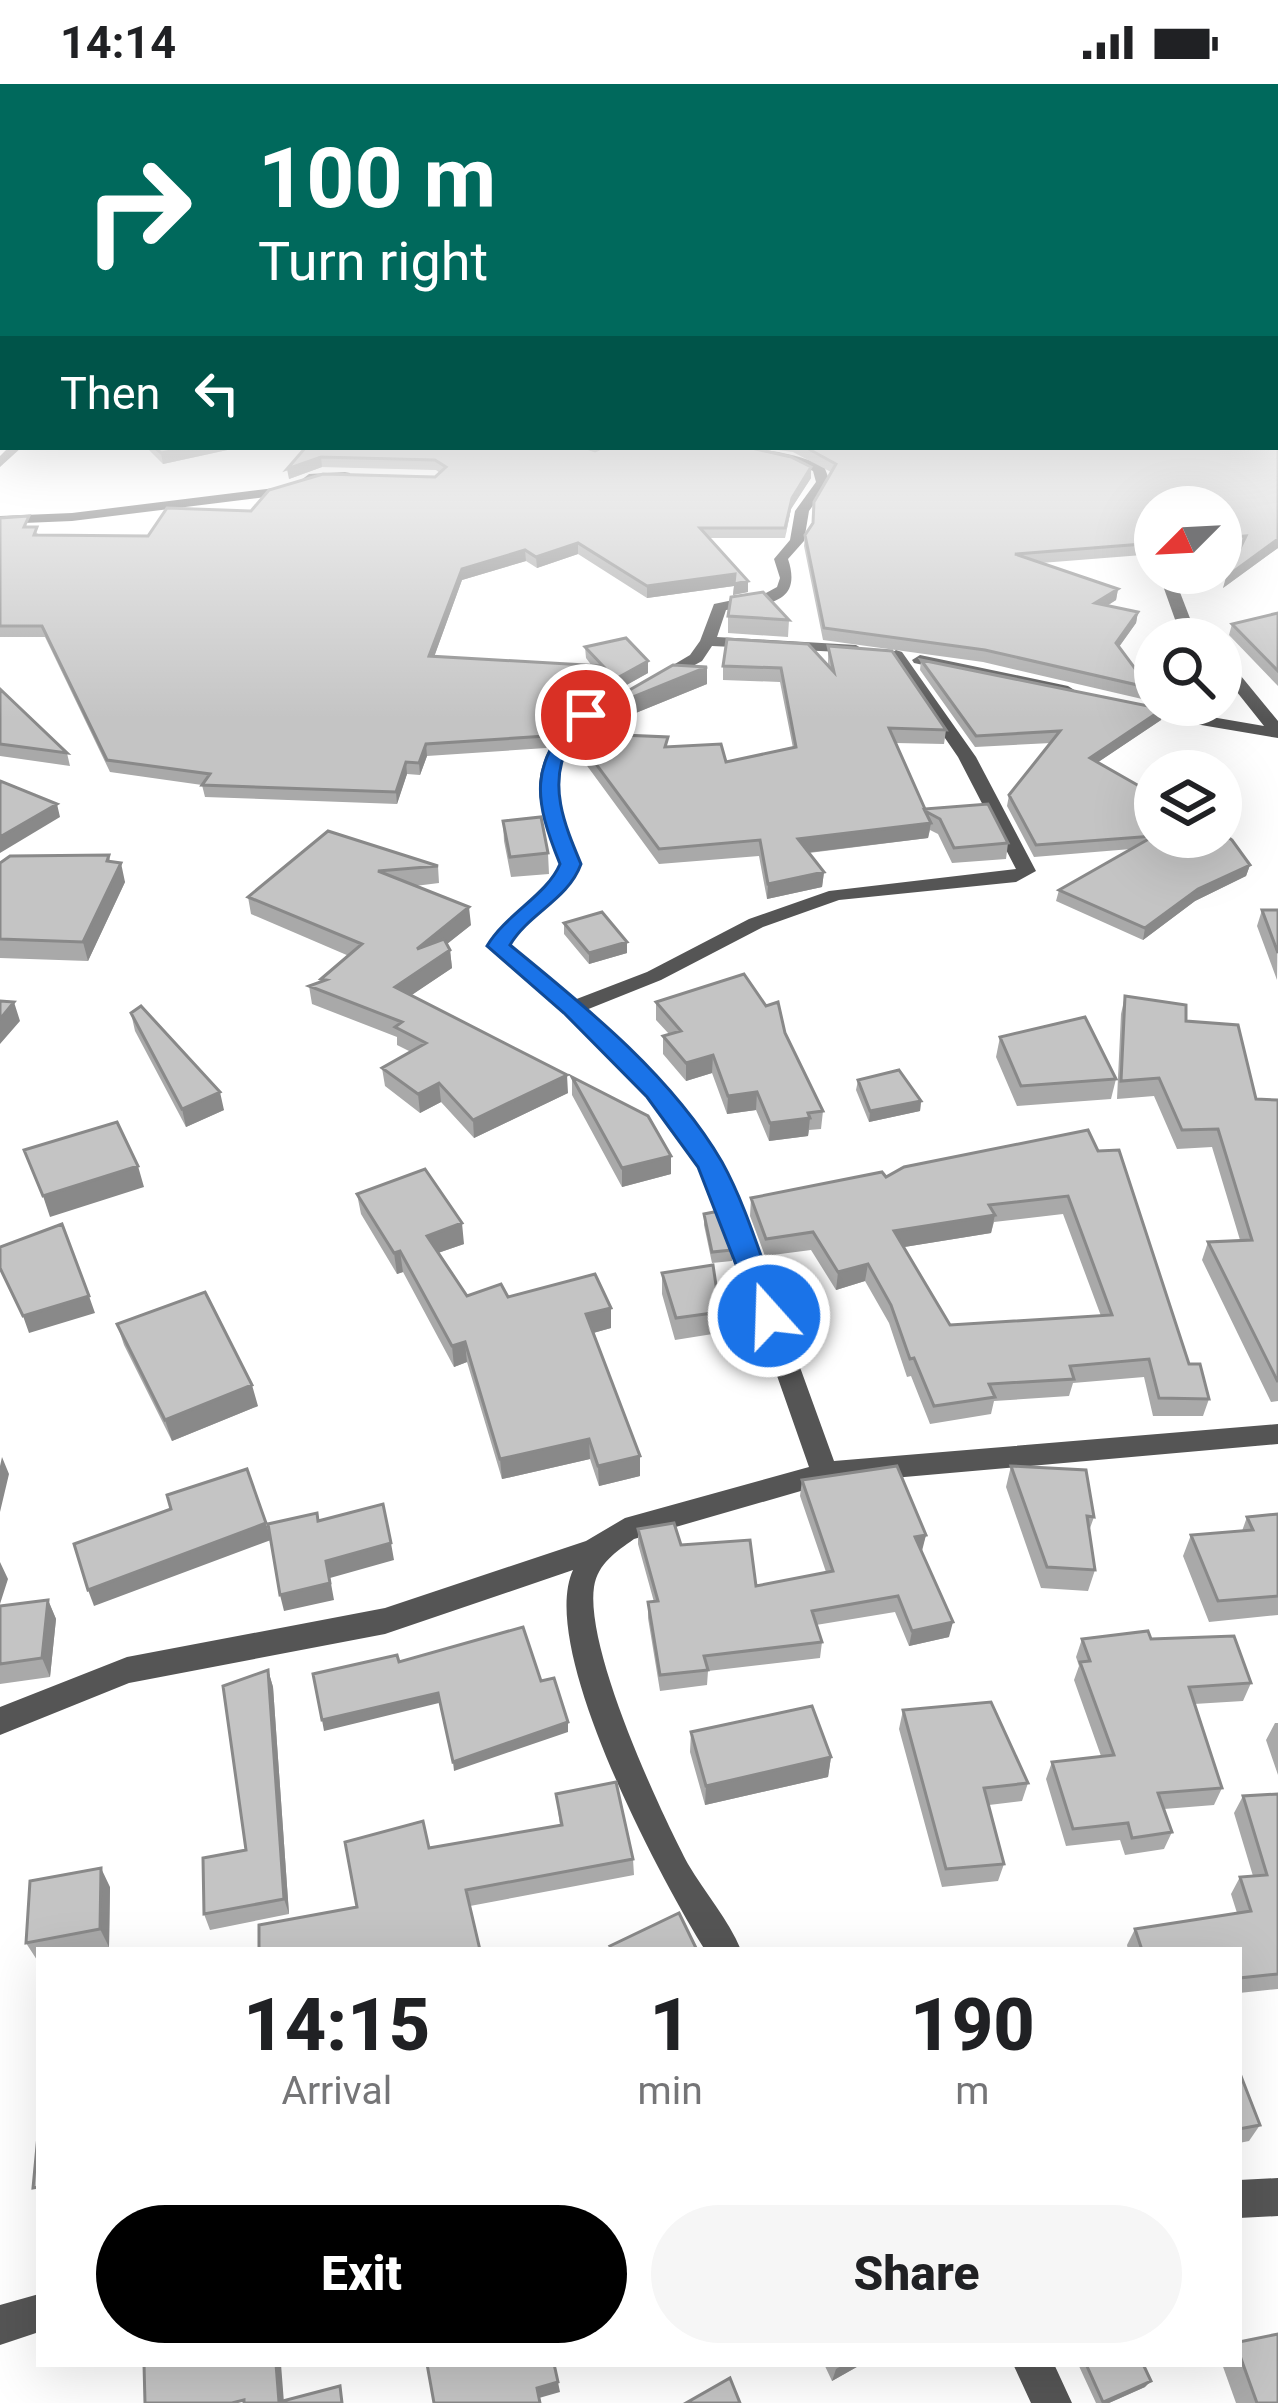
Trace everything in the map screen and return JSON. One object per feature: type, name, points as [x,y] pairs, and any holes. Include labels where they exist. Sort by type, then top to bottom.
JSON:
[{"type":"street","points":[[0,520],[73,517],[184,503]]},
{"type":"street","points":[[807,503],[801,534],[781,559],[787,578],[784,589],[771,598],[719,607],[708,641],[682,668],[586,715],[560,742],[548,785],[551,816],[570,864],[564,880],[510,926],[498,946],[572,1008],[656,1092],[710,1165],[727,1199],[825,1473]]},
{"type":"street","points":[[708,641],[896,655],[1077,694]]},
{"type":"street","points":[[572,1008],[653,976],[756,923],[836,895],[1027,871],[967,757],[896,655]]},
{"type":"street","points":[[1242,688],[1278,732]]},
{"type":"street","points":[[1120,706],[1225,727],[1278,732]]},
{"type":"street","points":[[0,1721],[127,1670],[385,1621],[596,1550],[625,1530],[825,1473],[1278,1434]]},
{"type":"street","points":[[596,1550],[580,1586],[583,1635],[613,1734],[677,1875],[722,1947]]},
{"type":"street","points":[[1242,2199],[1278,2198]]},
{"type":"street","points":[[0,2325],[36,2314]]},
{"type":"street","points":[[1034,2367],[1052,2403]]},
{"type":"building","points":[[258,503],[791,503],[785,528],[700,528],[748,581],[734,584],[735,574],[647,586],[578,543],[536,557],[525,550],[462,569],[429,656],[603,666],[585,647],[626,638],[648,661],[561,709],[546,736],[426,744],[419,763],[406,762],[396,792],[202,785],[210,774],[107,760],[42,626],[0,626],[0,518],[29,516],[24,527],[37,527],[34,535],[148,536],[167,508],[251,511]]},
{"type":"building","points":[[814,503],[1134,503],[1134,545],[1015,554],[1118,589],[1095,603],[1138,612],[1116,643],[1134,667],[1134,684],[985,650],[824,628],[805,535],[813,523]]},
{"type":"building","points":[[1242,503],[1278,503],[1278,539],[1242,565],[1246,536],[1242,536]]},
{"type":"building","points":[[763,592],[789,620],[728,616],[731,597]]},
{"type":"building","points":[[1278,613],[1278,671],[1242,634],[1242,622]]},
{"type":"building","points":[[727,639],[808,644],[834,672],[828,646],[892,651],[946,730],[889,728],[925,809],[988,804],[1008,843],[954,848],[940,819],[925,811],[931,823],[798,839],[824,872],[768,884],[760,840],[659,849],[573,733],[668,737],[665,747],[721,744],[726,762],[796,747],[781,668],[723,666]]},
{"type":"building","points":[[921,660],[1134,703],[1134,726],[1138,726],[1090,758],[1134,783],[1134,838],[1036,845],[1009,795],[1060,731],[976,736]]},
{"type":"building","points":[[673,665],[707,667],[579,719]]},
{"type":"building","points":[[0,689],[67,753],[0,744]]},
{"type":"building","points":[[0,781],[57,804],[0,837]]},
{"type":"building","points":[[541,817],[548,853],[510,857],[503,821]]},
{"type":"building","points":[[328,831],[438,866],[378,871],[469,907],[417,949],[444,939],[450,950],[395,987],[567,1075],[473,1120],[439,1083],[418,1094],[382,1068],[426,1043],[395,1027],[402,1022],[309,986],[326,980],[321,979],[362,944],[248,897]]},
{"type":"building","points":[[1134,847],[1134,858],[1242,858],[1242,854],[1250,865],[1198,889],[1145,928],[1059,890]]},
{"type":"building","points":[[109,855],[107,861],[121,863],[83,942],[0,939],[0,863],[10,856]]},
{"type":"building","points":[[1262,910],[1278,910],[1278,953]]},
{"type":"building","points":[[602,912],[627,942],[589,953],[564,923]]},
{"type":"building","points":[[744,974],[766,1006],[778,1002],[785,1033],[823,1111],[808,1113],[810,1118],[770,1123],[757,1092],[728,1096],[713,1055],[686,1063],[663,1036],[681,1031],[656,1002]]},
{"type":"building","points":[[1125,996],[1186,1005],[1186,1021],[1238,1025],[1256,1099],[1278,1100],[1278,1382],[1208,1242],[1252,1240],[1218,1129],[1182,1130],[1159,1078],[1121,1081]]},
{"type":"building","points":[[0,1001],[14,1002],[0,1019]]},
{"type":"building","points":[[141,1006],[220,1092],[182,1109],[131,1013]]},
{"type":"building","points":[[1085,1017],[1116,1079],[1021,1086],[1000,1037]]},
{"type":"building","points":[[899,1070],[921,1101],[870,1111],[858,1080]]},
{"type":"building","points":[[572,1077],[648,1116],[671,1156],[622,1168]]},
{"type":"building","points":[[117,1122],[138,1166],[43,1196],[24,1150]]},
{"type":"building","points":[[1088,1130],[1098,1151],[1119,1150],[1189,1364],[1200,1364],[1209,1399],[1159,1398],[1149,1359],[1070,1366],[1074,1379],[989,1384],[995,1397],[934,1406],[868,1264],[838,1272],[813,1232],[766,1239],[751,1198],[882,1172],[886,1177],[904,1167]],"holes":[[[1068,1196],[1112,1315],[950,1325],[894,1231],[995,1215],[989,1205]]]},
{"type":"building","points":[[425,1169],[462,1223],[427,1236],[467,1296],[501,1284],[508,1297],[595,1274],[611,1308],[586,1314],[640,1456],[598,1466],[589,1439],[500,1459],[465,1342],[452,1346],[400,1251],[394,1253],[357,1194]]},
{"type":"building","points":[[719,1211],[732,1250],[712,1252],[704,1214]]},
{"type":"building","points":[[62,1224],[89,1296],[23,1316],[0,1268],[0,1247]]},
{"type":"building","points":[[713,1265],[720,1312],[676,1318],[662,1273]]},
{"type":"building","points":[[205,1292],[252,1385],[165,1420],[117,1324]]},
{"type":"building","points":[[897,1466],[926,1535],[915,1537],[953,1622],[912,1631],[898,1596],[812,1611],[822,1642],[704,1656],[708,1670],[660,1675],[648,1602],[658,1601],[638,1529],[674,1523],[681,1545],[750,1540],[756,1586],[833,1571],[802,1480]]},
{"type":"building","points":[[1011,1466],[1086,1470],[1094,1517],[1087,1516],[1095,1570],[1047,1567]]},
{"type":"building","points":[[247,1469],[266,1523],[88,1590],[74,1544],[171,1509],[167,1495]]},
{"type":"building","points":[[383,1504],[391,1543],[326,1561],[330,1583],[280,1595],[268,1524],[317,1513],[318,1521]]},
{"type":"building","points":[[1278,1514],[1278,1596],[1218,1601],[1191,1535],[1253,1530],[1247,1517]]},
{"type":"building","points":[[48,1600],[42,1658],[0,1664],[0,1606]]},
{"type":"building","points":[[523,1627],[541,1681],[554,1678],[568,1722],[453,1762],[438,1693],[322,1720],[313,1674],[397,1655],[399,1662]]},
{"type":"building","points":[[1148,1631],[1151,1639],[1234,1636],[1251,1683],[1189,1687],[1222,1788],[1158,1793],[1172,1832],[1132,1838],[1128,1823],[1073,1829],[1052,1762],[1114,1755],[1080,1662],[1090,1661],[1082,1639]]},
{"type":"building","points":[[268,1670],[284,1899],[204,1914],[203,1858],[246,1850],[223,1686]]},
{"type":"building","points":[[991,1702],[1028,1783],[984,1788],[1004,1864],[946,1869],[903,1710]]},
{"type":"building","points":[[812,1706],[831,1757],[706,1786],[691,1732]]},
{"type":"building","points":[[616,1782],[633,1859],[466,1890],[479,1947],[259,1947],[259,1925],[357,1907],[345,1842],[423,1821],[429,1848],[562,1825],[556,1794]]},
{"type":"building","points":[[1278,1794],[1278,1974],[1242,1978],[1242,1947],[1141,1947],[1135,1929],[1251,1911],[1240,1877],[1267,1875],[1243,1796]]},
{"type":"building","points":[[101,1868],[100,1929],[26,1943],[30,1881]]},
{"type":"building","points":[[679,1913],[696,1947],[611,1947]]},
{"type":"building","points":[[1242,2079],[1260,2125],[1242,2128]]},
{"type":"building","points":[[1278,2334],[1278,2403],[1257,2403],[1242,2361],[1242,2341]]},
{"type":"building","points":[[144,2367],[276,2367],[279,2402],[340,2386],[342,2403],[244,2403],[244,2400],[145,2403]]},
{"type":"building","points":[[428,2367],[555,2367],[558,2382],[537,2388],[540,2403],[434,2403]]},
{"type":"building","points":[[1087,2367],[1144,2367],[1151,2381],[1103,2402]]},
{"type":"building","points":[[730,2378],[740,2403],[686,2403]]},
{"type":"route","points":[[586,715],[560,742],[548,785],[551,816],[570,864],[564,880],[510,926],[498,946],[572,1008],[656,1092],[710,1165],[769,1316]]}]
